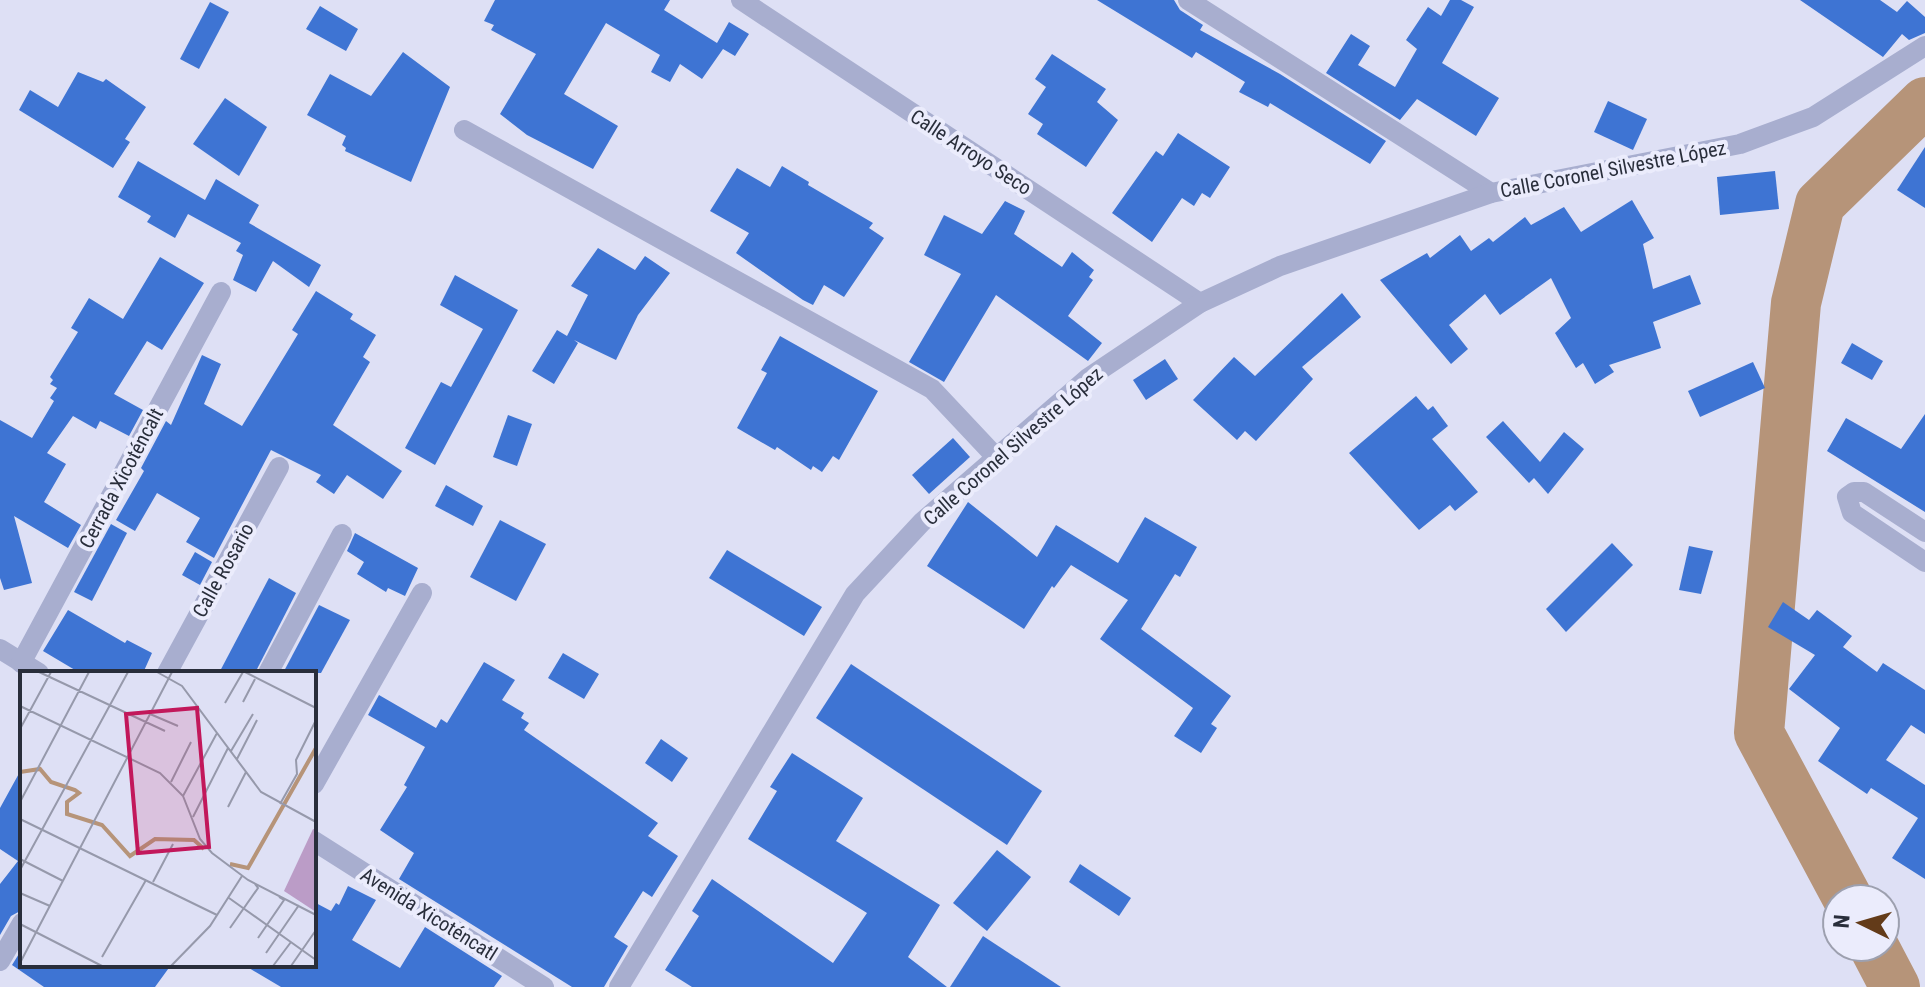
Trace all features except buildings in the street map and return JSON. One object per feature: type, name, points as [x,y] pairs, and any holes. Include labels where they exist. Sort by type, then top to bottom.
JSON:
[{"type":"street","name":"Calle Arroyo Seco","points":[[741,0],[1200,303]]},
{"type":"street","points":[[1188,0],[1491,193]]},
{"type":"street","name":"Calle Coronel Silvestre López","points":[[619,987],[855,594],[922,522],[1088,378],[1200,303],[1280,266],[1491,193],[1740,144],[1813,117],[1925,46]]},
{"type":"street","points":[[464,130],[932,389],[995,456]]},
{"type":"street","name":"Cerrada Xicoténcalt","points":[[30,668],[221,292]]},
{"type":"street","name":"Calle Rosario","points":[[168,671],[279,467]]},
{"type":"street","points":[[1925,532],[1864,492],[1854,492],[1847,497],[1852,513],[1925,562]]},
{"type":"street","points":[[269,671],[342,534]]},
{"type":"street","points":[[316,780],[422,593]]},
{"type":"street","points":[[0,649],[30,668]]},
{"type":"street","name":"Avenida Xicoténcatl","points":[[316,842],[544,987]]},
{"type":"street","points":[[0,961],[20,926]]},
{"type":"waterway","points":[[1839,883],[1759,733],[1796,303],[1820,204],[1925,102]]},
{"type":"waterway","points":[[1882,963],[1895,987]]}]
